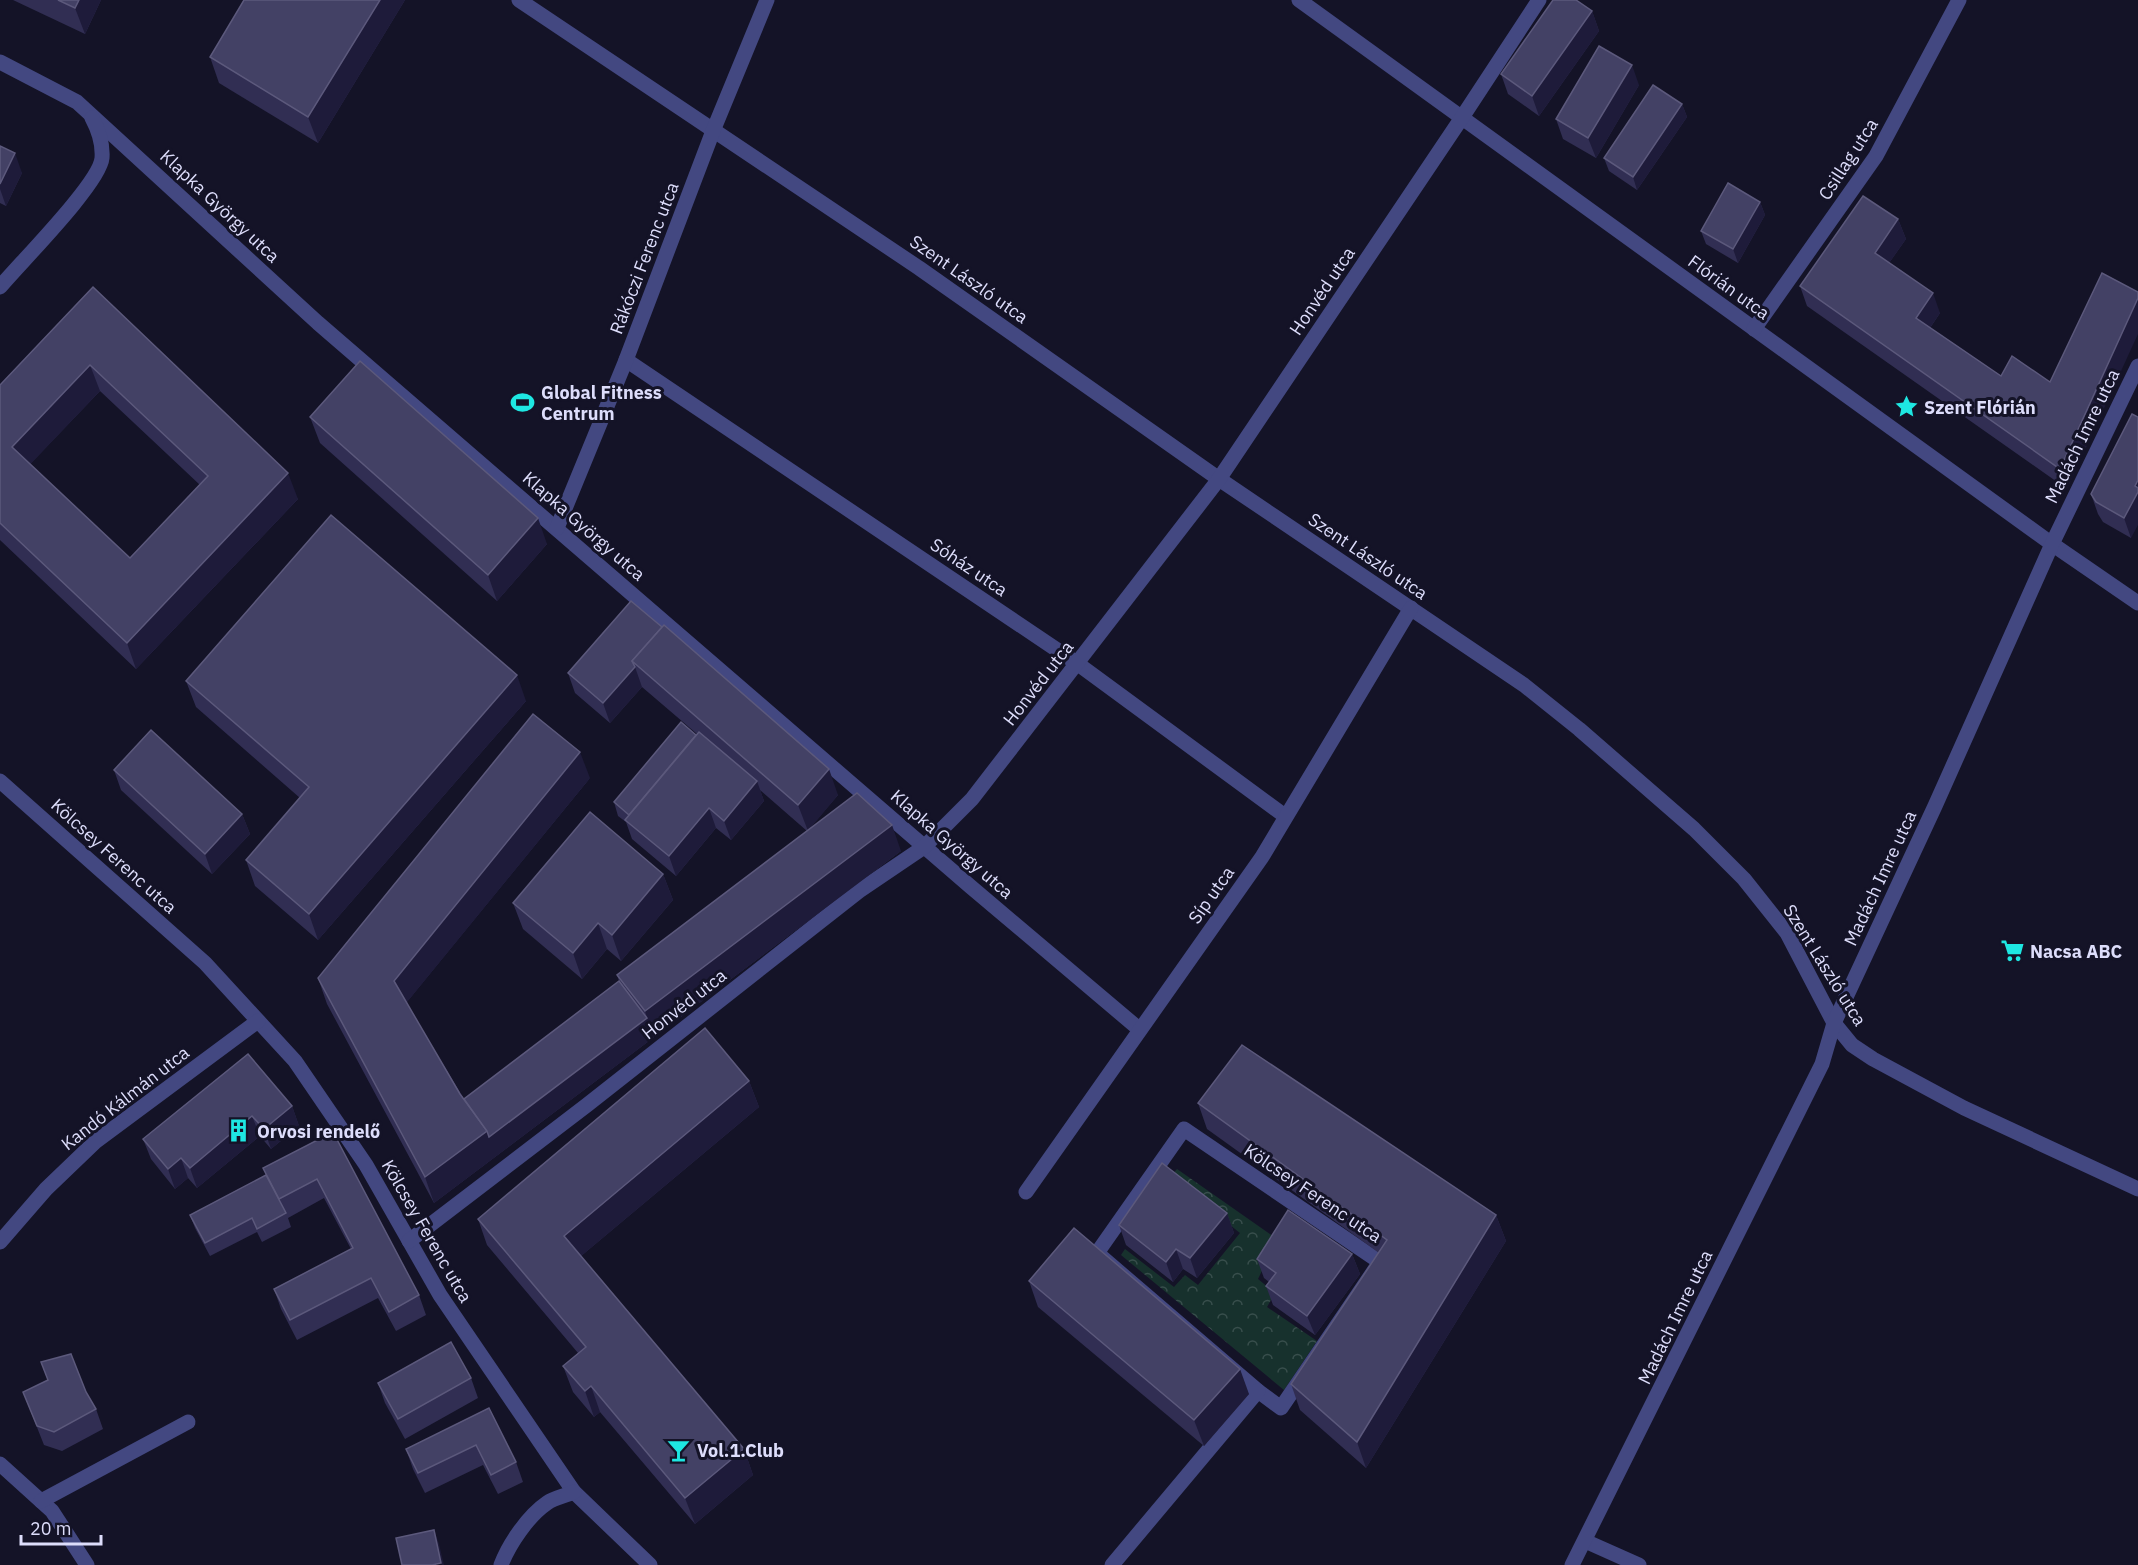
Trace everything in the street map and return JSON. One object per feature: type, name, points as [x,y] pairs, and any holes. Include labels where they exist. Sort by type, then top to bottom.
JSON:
[{"type":"street","name":"Szent László utca","points":[[519,0],[919,268],[1219,480],[1524,685],[1579,729],[1694,829],[1744,879],[1787,933],[1834,1023],[1852,1045],[1873,1059],[1964,1108],[2138,1189]]},
{"type":"street","name":"Rákóczi Ferenc utca","points":[[557,528],[626,360],[713,130],[766,0]]},
{"type":"street","name":"Flórián utca","points":[[1299,0],[2052,544],[2138,603]]},
{"type":"street","name":"Honvéd utca","points":[[409,1240],[587,1105],[859,891],[924,847],[972,799],[1219,480],[1539,0]]},
{"type":"street","name":"Csillag utca","points":[[1754,329],[1876,156],[1959,0]]},
{"type":"street","name":"Klapka György utca","points":[[0,62],[77,102],[89,112],[318,323],[924,847],[1139,1029]]},
{"type":"street","points":[[0,287],[86,190],[102,159],[100,133],[89,112]]},
{"type":"street","name":"Sóház utca","points":[[626,360],[1077,664],[1285,816]]},
{"type":"street","name":"Madách Imre utca","points":[[1572,1565],[1822,1064],[1834,1023],[1935,806],[2052,544],[2138,366]]},
{"type":"street","name":"Síp utca","points":[[1026,1192],[1262,856],[1411,608]]},
{"type":"street","name":"Kölcsey Ferenc utca","points":[[0,781],[205,963],[295,1061],[366,1165],[440,1295],[574,1492],[650,1565]]},
{"type":"street","name":"Kandó Kálmán utca","points":[[0,1242],[46,1189],[95,1142],[258,1021]]},
{"type":"street","name":"Kölcsey Ferenc utca","points":[[1184,1128],[1380,1262],[1281,1408],[1258,1391],[1097,1253],[1184,1128]]},
{"type":"street","points":[[1112,1565],[1258,1391]]},
{"type":"street","points":[[41,1501],[188,1422]]},
{"type":"street","points":[[0,1464],[52,1512],[87,1565]]},
{"type":"street","points":[[501,1565],[508,1548],[546,1503],[574,1492]]},
{"type":"street","points":[[1585,1541],[1639,1565]]},
{"type":"green space","points":[[1177,1169],[1277,1239],[1258,1279],[1275,1293],[1267,1307],[1317,1341],[1284,1390],[1121,1255],[1125,1249],[1174,1287],[1185,1275],[1198,1285],[1240,1233],[1170,1177]]},
{"type":"building","points":[[58,0],[79,0],[75,8]]},
{"type":"building","points":[[244,0],[380,0],[308,117],[210,57]]},
{"type":"building","points":[[1553,0],[1576,0],[1592,11],[1532,96],[1501,74]]},
{"type":"building","points":[[1599,46],[1632,65],[1588,138],[1556,119]]},
{"type":"building","points":[[1653,85],[1682,104],[1633,177],[1604,158]]},
{"type":"building","points":[[0,146],[15,153],[0,184]]},
{"type":"building","points":[[1728,183],[1760,202],[1733,249],[1701,231]]},
{"type":"building","points":[[1863,196],[1898,219],[1875,253],[1933,293],[1916,318],[2001,376],[2012,356],[2050,382],[2102,273],[2138,292],[2138,298],[2060,469],[1800,286]]},
{"type":"building","points":[[93,287],[288,473],[127,643],[0,523],[0,385]],"holes":[[[90,365],[208,476],[130,558],[12,447]]]},
{"type":"building","points":[[360,361],[538,518],[488,575],[310,417]]},
{"type":"building","points":[[2132,414],[2138,417],[2138,480],[2135,486],[2138,492],[2124,518],[2096,502],[2091,494]]},
{"type":"building","points":[[331,515],[517,675],[309,914],[246,860],[309,787],[186,681]]},
{"type":"building","points":[[631,601],[662,627],[632,661],[635,667],[603,703],[568,673]]},
{"type":"building","points":[[664,625],[829,769],[798,805],[632,661]]},
{"type":"building","points":[[533,714],[580,752],[394,981],[460,1094],[487,1131],[425,1177],[318,978]]},
{"type":"building","points":[[681,722],[696,735],[629,815],[614,802]]},
{"type":"building","points":[[151,730],[242,814],[205,854],[114,770]]},
{"type":"building","points":[[699,732],[757,781],[724,821],[709,808],[669,856],[625,820]]},
{"type":"building","points":[[857,793],[892,825],[645,1011],[617,975]]},
{"type":"building","points":[[590,812],[663,874],[612,935],[598,923],[573,953],[513,903]]},
{"type":"building","points":[[619,981],[647,1018],[489,1137],[464,1099]]},
{"type":"building","points":[[705,1028],[749,1081],[564,1236],[744,1449],[685,1498],[591,1386],[585,1391],[563,1366],[586,1347],[478,1219]]},
{"type":"building","points":[[1242,1045],[1496,1215],[1357,1442],[1291,1384],[1387,1240],[1198,1103]]},
{"type":"building","points":[[248,1054],[292,1106],[264,1129],[252,1116],[190,1168],[181,1158],[168,1169],[143,1139]]},
{"type":"building","points":[[333,1132],[419,1295],[389,1312],[371,1278],[290,1320],[274,1289],[353,1248],[317,1179],[279,1199],[263,1168]]},
{"type":"building","points":[[1162,1163],[1227,1213],[1190,1258],[1176,1249],[1166,1262],[1119,1225]]},
{"type":"building","points":[[266,1175],[286,1213],[257,1229],[252,1218],[205,1243],[190,1215]]},
{"type":"building","points":[[1288,1210],[1352,1254],[1307,1316],[1266,1286],[1276,1273],[1257,1259]]},
{"type":"building","points":[[1074,1228],[1240,1369],[1194,1420],[1029,1281]]},
{"type":"building","points":[[451,1342],[471,1378],[398,1419],[378,1383]]},
{"type":"building","points":[[71,1354],[86,1392],[96,1409],[54,1432],[37,1426],[23,1392],[48,1380],[41,1362]]},
{"type":"building","points":[[489,1408],[516,1462],[491,1475],[476,1445],[418,1473],[406,1449]]},
{"type":"building","points":[[434,1530],[441,1563],[402,1565],[396,1538]]},
{"type":"place","name":"Global Fitness Centrum","points":[[523,402]]},
{"type":"place","name":"Szent Flórián","points":[[1906,407]]},
{"type":"place","name":"Nacsa ABC","points":[[2012,951]]},
{"type":"place","name":"Orvosi rendelő","points":[[239,1131]]},
{"type":"place","name":"Vol.1.Club","points":[[679,1450]]}]
